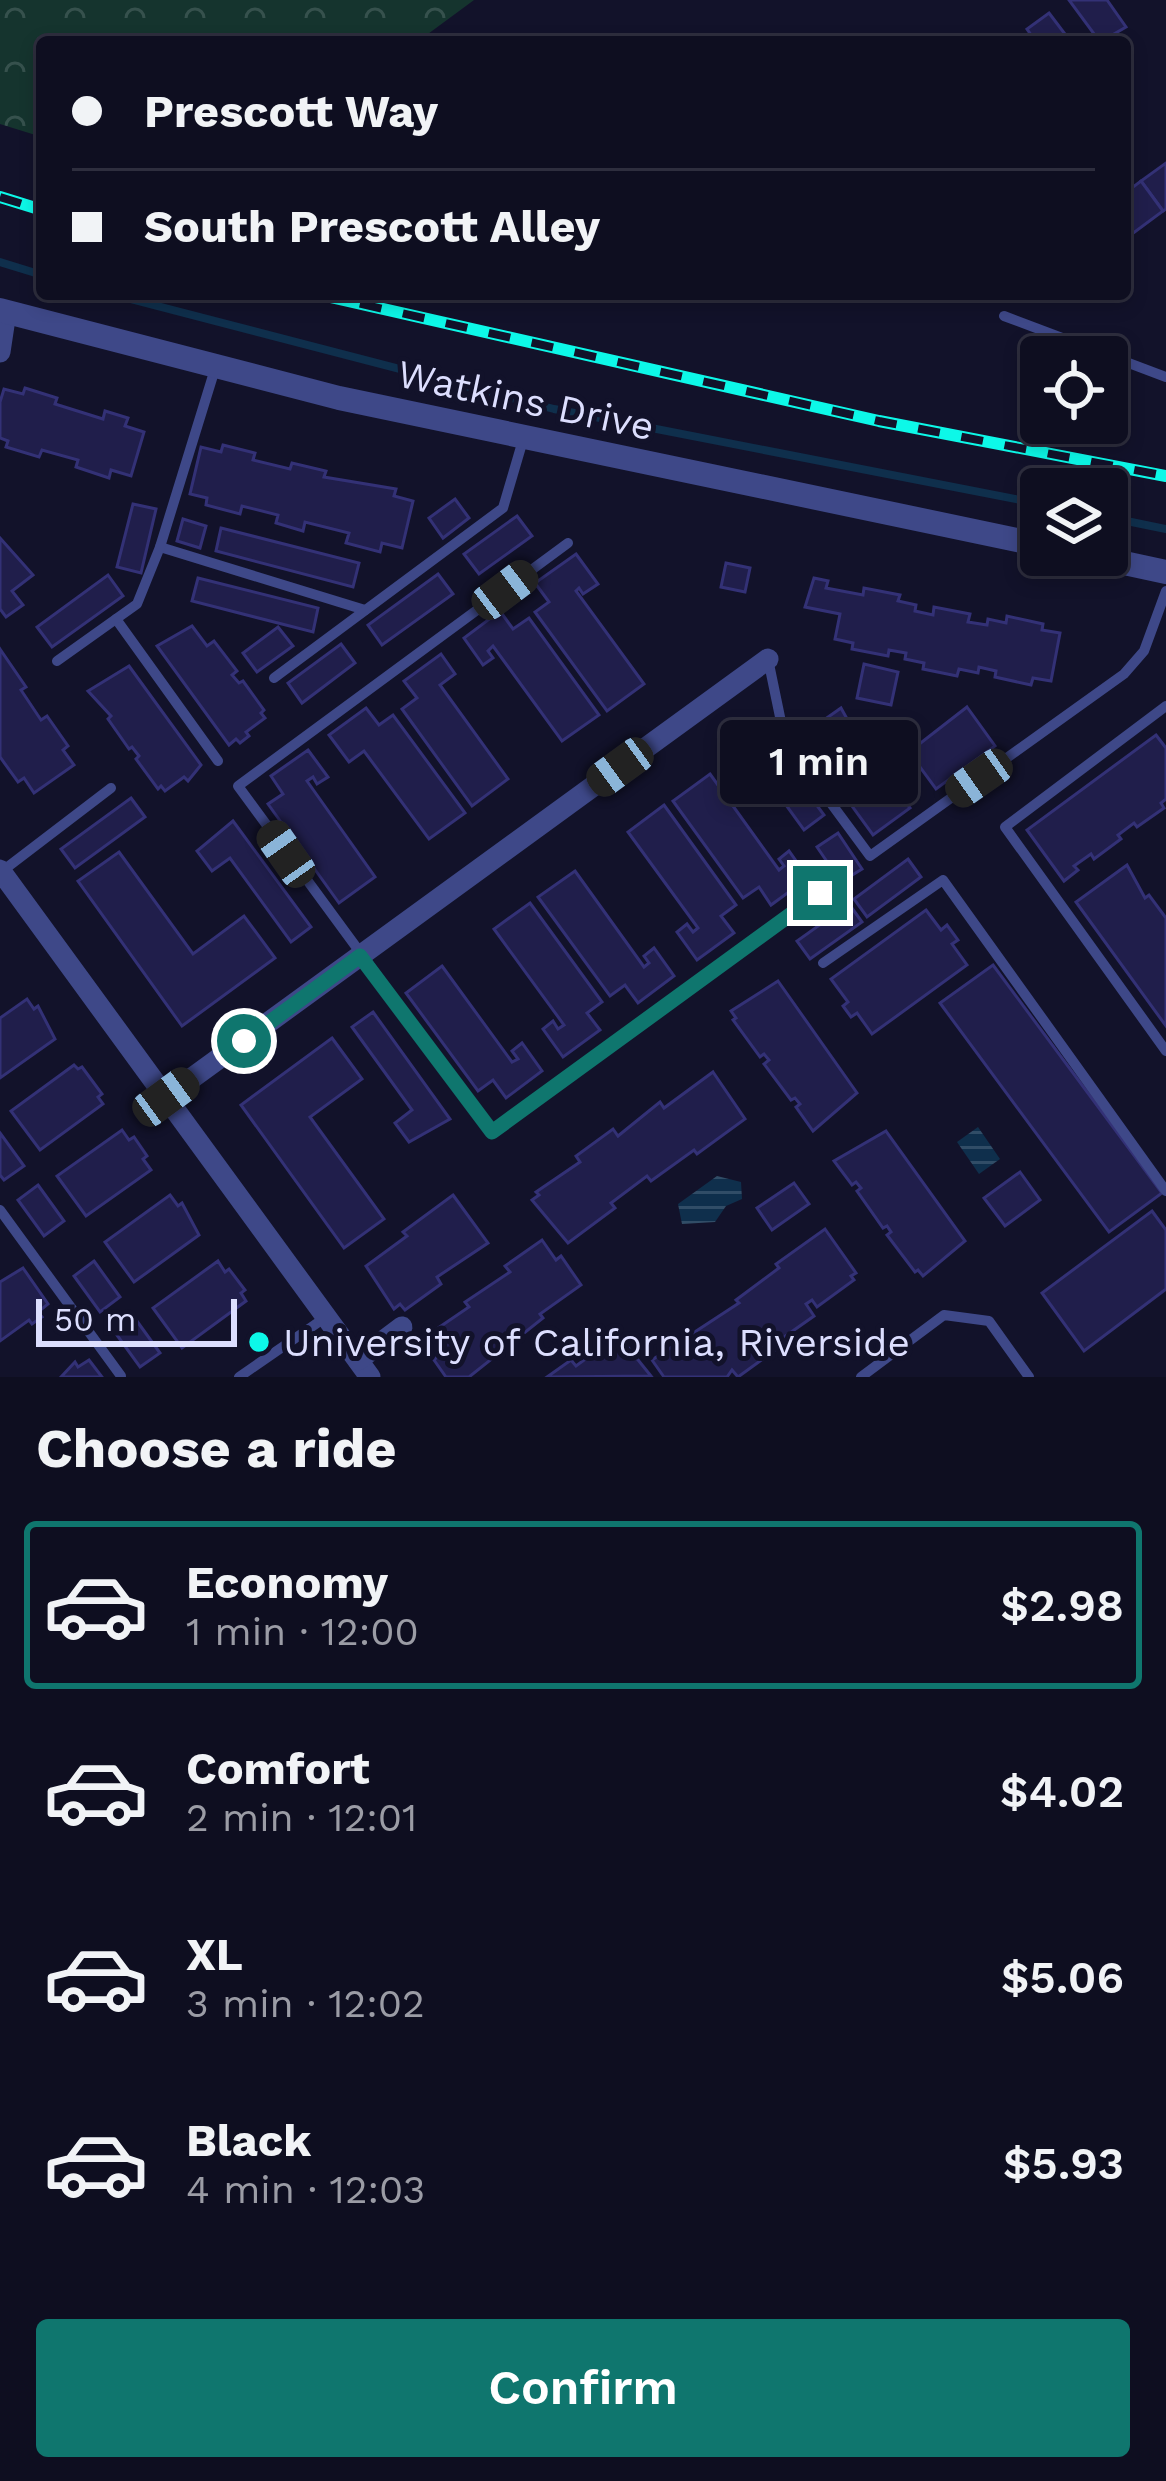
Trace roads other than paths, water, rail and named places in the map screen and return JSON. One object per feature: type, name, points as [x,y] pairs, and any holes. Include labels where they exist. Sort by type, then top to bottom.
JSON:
[{"type":"street","points":[[0,352],[3,311]]},
{"type":"street","name":"Watkins Drive","points":[[3,311],[339,398],[1020,541]]},
{"type":"street","points":[[1128,564],[1166,572]]},
{"type":"street","points":[[166,1097],[768,659]]},
{"type":"street","points":[[1,871],[364,1369],[402,1327]]},
{"type":"lane","points":[[1004,316],[1166,377]]},
{"type":"lane","points":[[57,662],[137,604],[160,547],[216,366]]},
{"type":"lane","points":[[274,678],[502,508],[524,436]]},
{"type":"lane","points":[[568,543],[238,786],[360,956],[492,1132],[820,893]]},
{"type":"lane","points":[[160,547],[365,610]]},
{"type":"lane","points":[[768,659],[785,741],[870,856],[1124,674],[1144,651],[1166,591]]},
{"type":"lane","points":[[116,619],[218,760]]},
{"type":"lane","points":[[1166,706],[1005,826],[1166,1051]]},
{"type":"lane","points":[[1,871],[111,788]]},
{"type":"lane","points":[[823,963],[943,880],[1166,1191]]},
{"type":"lane","points":[[0,1210],[121,1376]]},
{"type":"lane","points":[[861,1377],[944,1315],[989,1321],[1030,1377]]},
{"type":"lane","points":[[239,1377],[326,1318]]},
{"type":"water","points":[[978,1127],[1000,1159],[979,1174],[957,1142]]},
{"type":"water","points":[[717,1176],[741,1182],[742,1199],[726,1206],[715,1222],[682,1224],[678,1204]]},
{"type":"waterway","points":[[0,262],[36,273]]},
{"type":"waterway","points":[[134,300],[554,409],[1020,500]]},
{"type":"waterway","points":[[1128,521],[1166,529]]},
{"type":"railway","points":[[0,197],[36,208]]},
{"type":"railway","points":[[344,300],[879,421],[1166,476]]},
{"type":"place","name":"University of California, Riverside","points":[[259,1342]]}]
